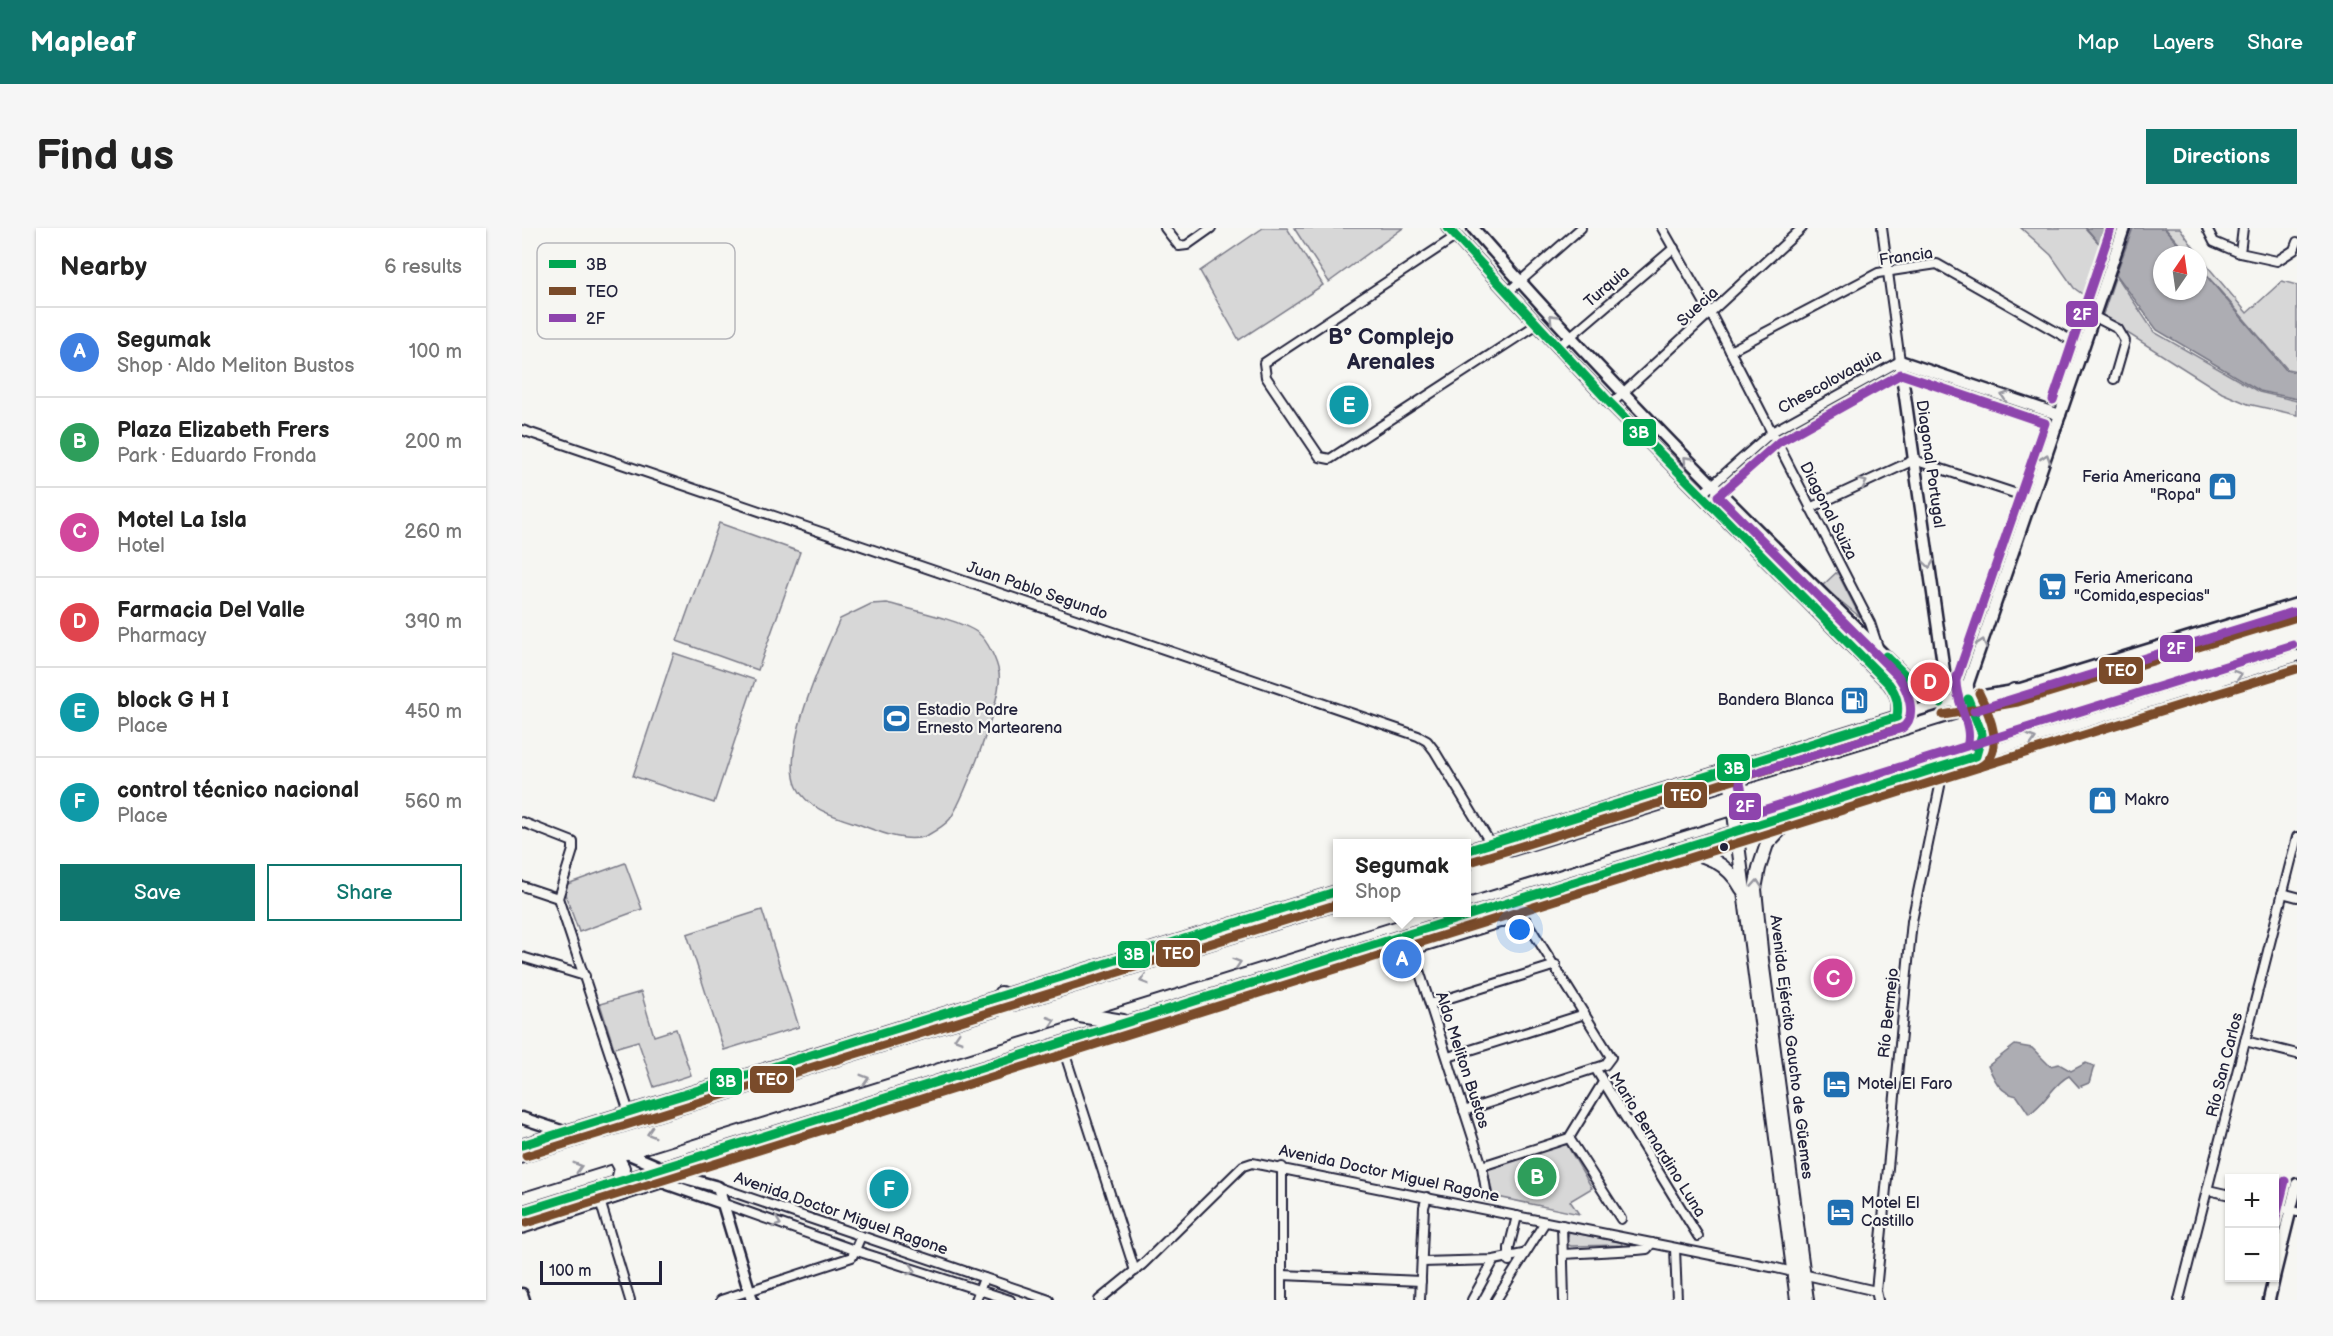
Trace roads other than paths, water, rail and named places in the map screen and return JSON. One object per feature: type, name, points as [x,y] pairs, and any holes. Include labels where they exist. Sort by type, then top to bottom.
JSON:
[{"type":"highway","points":[[1980,726],[2064,695],[2297,623]]},
{"type":"highway","points":[[1471,878],[1733,802],[1980,726],[2297,635]]},
{"type":"highway","points":[[2190,690],[2216,659]]},
{"type":"highway","points":[[2177,670],[2216,682]]},
{"type":"highway","points":[[2014,691],[2064,695]]},
{"type":"highway","points":[[1471,890],[1733,802]]},
{"type":"highway","points":[[1471,876],[1491,844]]},
{"type":"highway","points":[[1471,858],[1513,865]]},
{"type":"highway","points":[[522,1184],[1010,1022],[1344,917]]},
{"type":"highway","points":[[522,1172],[618,1151],[1075,1014],[1381,917]]},
{"type":"highway","points":[[1001,994],[1010,1022]]},
{"type":"highway","points":[[1075,1014],[1123,1022]]},
{"type":"highway","points":[[618,1151],[622,1168],[619,1181]]},
{"type":"main road","points":[[1473,228],[1520,282],[1711,485],[1915,685],[1941,704]]},
{"type":"main road","points":[[1976,756],[1982,747],[1980,726],[1968,699],[1970,676],[2124,228]]},
{"type":"main road","points":[[1452,232],[1611,404],[1889,684],[1897,694],[1899,704],[1897,717]]},
{"type":"main road","name":"Chescolovaquia","points":[[1900,361],[2060,415]]},
{"type":"main road","name":"Diagonal Portugal","points":[[1900,361],[1946,678],[1941,704]]},
{"type":"main road","points":[[1471,850],[1897,717],[1941,704],[2014,691],[2297,604]]},
{"type":"main road","points":[[1471,913],[2297,656]]},
{"type":"main road","points":[[1733,767],[1728,777],[1733,802]]},
{"type":"main road","name":"Avenida Ejército Gaucho de Güemes","points":[[1733,802],[1798,1274],[1807,1300]]},
{"type":"main road","name":"Avenida Ejército Gaucho de Güemes","points":[[1797,1300],[1798,1274],[1755,889],[1767,844],[1798,811]]},
{"type":"main road","points":[[1674,850],[1693,852],[1717,861],[1734,875],[1744,892]]},
{"type":"main road","points":[[527,1144],[1001,994],[1333,893]]},
{"type":"main road","points":[[522,1212],[1458,917]]},
{"type":"main road","points":[[524,1119],[534,1127],[527,1144]]},
{"type":"main road","name":"Avenida Doctor Miguel Ragone","points":[[524,1119],[665,1167],[685,1178],[718,1187]]},
{"type":"main road","name":"Avenida Doctor Miguel Ragone","points":[[641,1175],[667,1181],[722,1203]]},
{"type":"main road","points":[[2279,1260],[2294,1211],[2297,1184]]},
{"type":"main road","points":[[718,1187],[750,1296]]},
{"type":"main road","points":[[2269,1300],[2273,1282]]},
{"type":"main road","points":[[522,1293],[524,1300]]},
{"type":"street","points":[[1165,228],[1179,246],[1186,245],[1211,228]]},
{"type":"street","name":"Diagonal Suiza","points":[[1662,228],[1711,314],[1772,432],[1870,623],[1879,650]]},
{"type":"street","name":"Suecia","points":[[1611,404],[1802,228]]},
{"type":"street","name":"Diagonal Portugal","points":[[1882,228],[1900,361]]},
{"type":"street","points":[[2207,228],[2214,242],[2240,253],[2277,261],[2295,246]]},
{"type":"street","points":[[2240,253],[2243,228]]},
{"type":"street","points":[[1508,292],[1575,230]]},
{"type":"street","points":[[1452,232],[1264,363],[1266,377],[1320,457],[1330,459],[1536,324]]},
{"type":"street","name":"Turquia","points":[[1558,347],[1674,248]]},
{"type":"street","name":"Francia","points":[[1730,351],[1878,273],[1889,269],[1937,264],[1945,266],[2083,347]]},
{"type":"street","points":[[2093,316],[2118,329],[2125,341],[2114,379]]},
{"type":"street","name":"Chescolovaquia","points":[[1701,495],[1772,432],[1900,361]]},
{"type":"street","name":"Juan Pablo Segundo","points":[[522,430],[1418,736],[1427,741],[1434,750],[1491,844]]},
{"type":"street","points":[[1810,508],[1914,460],[2032,500]]},
{"type":"street","name":"Río Bermejo","points":[[1878,1300],[1876,1291],[1912,921],[1941,786],[1942,766]]},
{"type":"street","points":[[522,822],[573,842],[573,850],[558,898],[629,1112]]},
{"type":"street","name":"Río San Carlos","points":[[2179,1300],[2297,837]]},
{"type":"street","points":[[522,886],[558,898]]},
{"type":"street","points":[[2282,893],[2297,897]]},
{"type":"street","points":[[1413,950],[1521,918],[1528,922],[1556,965],[1607,1048],[1611,1060],[1595,1068],[1464,1111]]},
{"type":"street","name":"Aldo Meliton Bustos","points":[[1407,933],[1482,1166],[1487,1196]]},
{"type":"street","points":[[522,957],[585,976]]},
{"type":"street","points":[[1430,1004],[1556,965]]},
{"type":"street","points":[[1448,1058],[1585,1014]]},
{"type":"street","points":[[2245,1041],[2297,1054]]},
{"type":"street","points":[[1061,1042],[1135,1271]]},
{"type":"street","name":"Mario Bernardino Luna","points":[[1595,1068],[1602,1084],[1698,1236]]},
{"type":"street","points":[[1482,1166],[1569,1138],[1602,1084]]},
{"type":"street","points":[[1569,1138],[1621,1219]]},
{"type":"street","name":"Avenida Doctor Miguel Ragone","points":[[1099,1300],[1135,1271],[1243,1166],[1258,1163],[1876,1291]]},
{"type":"street","points":[[1282,1167],[1282,1300]]},
{"type":"street","points":[[522,1229],[667,1181]]},
{"type":"street","name":"Avenida Doctor Miguel Ragone","points":[[718,1187],[1049,1300]]},
{"type":"street","points":[[2208,1190],[2225,1194]]},
{"type":"street","points":[[1420,1300],[1426,1197]]},
{"type":"street","name":"Avenida Doctor Miguel Ragone","points":[[722,1203],[978,1296],[1010,1300]]},
{"type":"street","points":[[601,1204],[630,1300]]},
{"type":"street","points":[[2279,1207],[2294,1211]]},
{"type":"street","points":[[1510,1274],[1509,1258],[1517,1216]]},
{"type":"street","points":[[1496,1300],[1510,1274],[1545,1222]]},
{"type":"street","points":[[1562,1225],[1564,1300]]},
{"type":"street","points":[[721,1300],[750,1296],[852,1257],[857,1251],[861,1236]]},
{"type":"street","points":[[1563,1254],[1647,1249],[1652,1243]]},
{"type":"street","points":[[1675,1248],[1677,1300]]},
{"type":"street","points":[[1422,1262],[1494,1260],[1523,1254]]},
{"type":"street","points":[[1472,1300],[1494,1260]]},
{"type":"street","points":[[1282,1275],[1421,1281]]},
{"type":"street","points":[[978,1296],[984,1278]]},
{"type":"place","name":"block G H I","points":[[1349,405]]},
{"type":"place","name":"Feria Americana \"Ropa\"","points":[[2222,486]]},
{"type":"place","name":"Feria Americana \"Comida,especias\"","points":[[2053,587]]},
{"type":"place","name":"Farmacia Del Valle","points":[[1930,682]]},
{"type":"place","name":"Bandera Blanca","points":[[1855,700]]},
{"type":"place","name":"Estadio Padre Ernesto Martearena","points":[[896,719]]},
{"type":"place","name":"Makro","points":[[2103,800]]},
{"type":"place","name":"Segumak","points":[[1402,959]]},
{"type":"place","name":"Motel La Isla","points":[[1833,978]]},
{"type":"place","name":"Motel El Faro","points":[[1836,1084]]},
{"type":"place","name":"Plaza Elizabeth Frers","points":[[1537,1177]]},
{"type":"place","name":"control técnico nacional","points":[[889,1189]]},
{"type":"place","name":"Motel El Castillo","points":[[1840,1212]]},
{"type":"district","name":"Bº Complejo Arenales","points":[[1391,350]]}]
